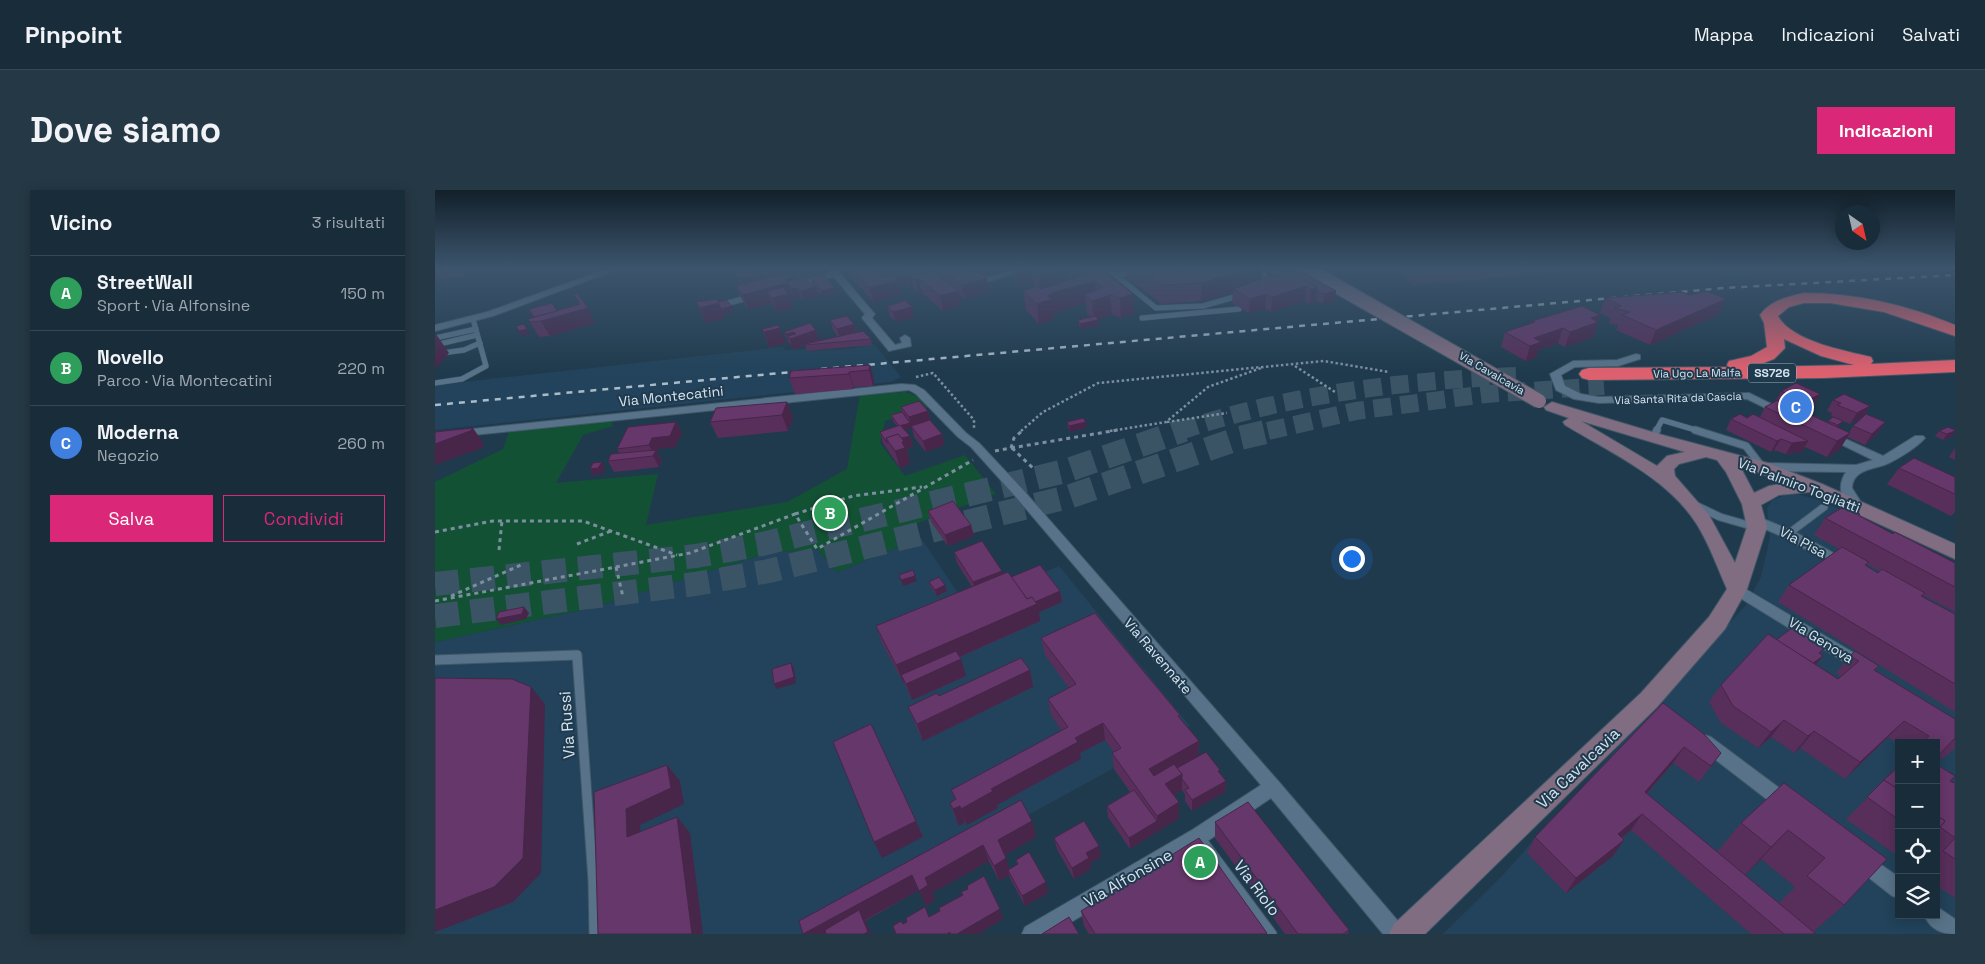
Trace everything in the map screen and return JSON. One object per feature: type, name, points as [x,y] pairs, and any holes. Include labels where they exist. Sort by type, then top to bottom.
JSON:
[{"type":"highway","points":[[1652,374],[1727,367],[1755,361],[1771,354],[1776,348],[1773,323],[1769,315],[1777,306],[1785,303]]},
{"type":"highway","points":[[1869,303],[1917,315],[1955,331]]},
{"type":"highway","points":[[1773,323],[1806,345],[1845,358],[1886,363],[1955,364]]},
{"type":"highway","name":"Via Ugo La Malfa","points":[[1589,374],[1824,372],[1955,364]]},
{"type":"highway","name":"Via Ugo La Malfa","points":[[1605,386],[1955,374]]},
{"type":"highway","points":[[1800,379],[1955,384]]},
{"type":"street","points":[[435,328],[473,319],[519,303]]},
{"type":"street","points":[[711,307],[728,303]]},
{"type":"street","points":[[860,303],[870,314],[867,318],[893,349],[907,344],[905,338]]},
{"type":"street","name":"Via Cavalcavia","points":[[1370,303],[1545,404],[1569,421],[1653,472],[1679,493]]},
{"type":"street","name":"Via Santa Rita da Cascia","points":[[1635,357],[1617,364],[1573,364],[1555,374],[1560,388],[1578,397],[1599,400],[1749,396],[1794,418]]},
{"type":"street","name":"Via Montecatini","points":[[435,436],[911,387]]},
{"type":"street","name":"Via Ravennate","points":[[911,387],[920,392],[983,454],[1273,787],[1395,934]]},
{"type":"street","name":"Via Palmiro Togliatti","points":[[1545,404],[1653,438],[1762,468],[1816,488],[1955,552]]},
{"type":"street","points":[[1821,431],[1883,461]]},
{"type":"street","points":[[1762,468],[1857,469],[1883,461],[1919,438]]},
{"type":"street","points":[[1715,455],[1734,471],[1754,517]]},
{"type":"street","name":"Via Cavalcavia","points":[[1715,455],[1673,460],[1665,468],[1666,476],[1710,531],[1737,589]]},
{"type":"street","points":[[1754,517],[1763,493],[1778,488],[1816,488],[1817,474],[1824,468]]},
{"type":"street","points":[[1857,469],[1848,477],[1845,487],[1848,496],[1858,507]]},
{"type":"street","name":"Via Cavalcavia","points":[[1403,934],[1657,706],[1717,623],[1737,589],[1754,517]]},
{"type":"street","name":"Via Pisa","points":[[1754,517],[1855,570]]},
{"type":"street","name":"Via Genova","points":[[1737,589],[1880,677]]},
{"type":"street","points":[[1688,729],[1805,818]]},
{"type":"street","name":"Via Alfonsine","points":[[1032,934],[1199,836],[1273,787]]},
{"type":"street","points":[[1844,847],[1895,886]]},
{"type":"street","points":[[1939,919],[1955,931]]},
{"type":"lane","points":[[1150,303],[1156,308],[1203,306],[1214,303]]},
{"type":"lane","points":[[1203,306],[1207,312]]},
{"type":"lane","points":[[1142,318],[1239,309]]},
{"type":"lane","points":[[435,383],[462,380],[486,366],[473,319]]},
{"type":"lane","points":[[435,338],[476,329]]},
{"type":"lane","points":[[435,346],[477,335]]},
{"type":"lane","points":[[435,354],[464,350],[480,343]]},
{"type":"lane","points":[[1653,438],[1662,420],[1746,446],[1762,468]]},
{"type":"lane","points":[[1679,493],[1720,517],[1754,517]]},
{"type":"lane","points":[[1788,534],[1824,507]]},
{"type":"lane","name":"Via Russi","points":[[435,660],[577,655],[593,881],[594,934]]},
{"type":"lane","name":"Via Riolo","points":[[1199,836],[1272,934]]},
{"type":"path","points":[[1011,448],[1014,438],[1043,412],[1098,383],[1263,367],[1295,366],[1324,361],[1389,372]]},
{"type":"path","points":[[1295,366],[1335,392]]},
{"type":"path","points":[[1166,422],[1208,387],[1263,367]]},
{"type":"path","points":[[795,514],[817,549],[983,454],[1227,413]]},
{"type":"path","points":[[1011,448],[1035,470]]},
{"type":"path","points":[[435,601],[691,553],[795,514],[853,496],[926,487]]},
{"type":"path","points":[[435,532],[502,521],[583,521],[677,555]]},
{"type":"path","points":[[499,550],[502,521]]},
{"type":"path","points":[[577,544],[612,531]]},
{"type":"path","points":[[444,599],[521,566]]},
{"type":"path","points":[[616,567],[623,597]]},
{"type":"shaded area","points":[[875,345],[901,377],[891,382],[435,430],[435,385],[783,347],[785,350],[810,349],[812,351],[850,349]]},
{"type":"shaded area","points":[[1786,495],[1801,495],[1825,502],[1910,545],[1955,587],[1955,934],[1443,934],[1500,878],[1746,605],[1761,577],[1770,538],[1767,508],[1772,500]]},
{"type":"shaded area","points":[[921,538],[966,605],[1059,566],[1190,726],[812,934],[435,934],[435,642],[591,608],[768,553],[817,549],[837,572]]},
{"type":"green space","points":[[906,392],[921,398],[927,408],[885,421],[880,443],[905,476],[965,455],[996,494],[912,525],[921,538],[837,572],[817,549],[768,553],[591,608],[435,642],[435,482],[503,449],[509,431],[611,420],[613,426],[583,435],[556,483],[658,474],[646,525],[787,502],[847,469],[860,395]]},
{"type":"building","points":[[552,303],[557,311],[534,317],[529,309]]},
{"type":"building","points":[[584,303],[588,308],[541,321],[530,322],[528,319]]},
{"type":"building","points":[[696,303],[719,303],[700,308]]},
{"type":"building","points":[[718,303],[729,303],[732,306],[721,309]]},
{"type":"building","points":[[908,303],[912,307],[893,312],[887,306]]},
{"type":"building","points":[[1614,303],[1718,303],[1656,330],[1622,315],[1630,312],[1614,308],[1621,306]]},
{"type":"building","points":[[1582,306],[1600,315],[1591,318],[1598,322],[1570,332],[1563,328],[1534,338],[1541,342],[1530,346],[1505,332],[1535,322],[1532,321]]},
{"type":"building","points":[[847,316],[854,324],[837,329],[830,320]]},
{"type":"building","points":[[1096,316],[1098,320],[1080,324],[1078,320]]},
{"type":"building","points":[[810,323],[816,330],[790,339],[788,336],[796,334],[794,332],[786,334],[784,332]]},
{"type":"building","points":[[524,324],[527,329],[519,331],[516,326]]},
{"type":"building","points":[[778,325],[780,328],[764,332],[762,329]]},
{"type":"building","points":[[863,331],[871,339],[805,345],[805,344]]},
{"type":"building","points":[[870,365],[869,370],[849,372],[849,374],[789,378],[791,371]]},
{"type":"building","points":[[1796,383],[1820,394],[1805,402],[1781,391]]},
{"type":"building","points":[[1844,394],[1870,406],[1857,413],[1837,405],[1841,403],[1833,400]]},
{"type":"building","points":[[1778,400],[1850,433],[1837,441],[1765,407]]},
{"type":"building","points":[[919,401],[928,411],[909,417],[901,407]]},
{"type":"building","points":[[787,402],[782,415],[710,422],[716,408]]},
{"type":"building","points":[[902,412],[910,423],[899,426],[891,415]]},
{"type":"building","points":[[1740,414],[1747,418],[1753,414],[1808,441],[1792,443],[1781,439],[1777,441],[1731,419]]},
{"type":"building","points":[[1866,414],[1885,422],[1872,434],[1853,426]]},
{"type":"building","points":[[1833,417],[1843,421],[1838,425],[1828,421]]},
{"type":"building","points":[[1083,418],[1086,422],[1069,426],[1067,422]]},
{"type":"building","points":[[930,420],[942,434],[923,441],[911,426]]},
{"type":"building","points":[[676,422],[670,436],[652,438],[649,445],[617,449],[628,427]]},
{"type":"building","points":[[900,425],[910,436],[902,438],[898,434],[886,438],[887,443],[880,432]]},
{"type":"building","points":[[1948,427],[1955,431],[1947,434],[1939,431]]},
{"type":"building","points":[[473,428],[470,431],[435,444],[435,432]]},
{"type":"building","points":[[898,434],[904,441],[902,442],[905,448],[895,451],[886,438]]},
{"type":"building","points":[[656,450],[653,456],[608,461],[611,454]]},
{"type":"building","points":[[1914,458],[1955,477],[1955,494],[1899,468]]},
{"type":"building","points":[[602,462],[598,468],[590,469],[593,463]]},
{"type":"building","points":[[953,501],[971,525],[945,535],[928,511]]},
{"type":"building","points":[[1845,506],[1893,534],[1895,532],[1955,563],[1955,587],[1825,518]]},
{"type":"building","points":[[982,541],[1002,571],[973,582],[954,552]]},
{"type":"building","points":[[1842,547],[1869,562],[1865,565],[1878,573],[1882,569],[1925,593],[1921,596],[1955,614],[1955,684],[1789,585]]},
{"type":"building","points":[[1040,565],[1060,591],[1035,602],[1032,597],[1027,599],[1011,577]]},
{"type":"building","points":[[913,570],[915,576],[901,580],[899,575]]},
{"type":"building","points":[[1008,572],[1027,599],[1032,597],[1037,604],[896,665],[876,626]]},
{"type":"building","points":[[939,577],[945,585],[935,590],[929,582]]},
{"type":"building","points":[[524,607],[522,614],[496,619],[499,612]]},
{"type":"building","points":[[1095,613],[1180,715],[1178,716],[1199,741],[1149,769],[1154,776],[1174,764],[1182,774],[1165,784],[1179,802],[1157,816],[1112,753],[1121,748],[1103,723],[1075,738],[1078,742],[991,789],[993,791],[961,809],[960,806],[953,809],[950,803],[956,799],[951,790],[1068,727],[1048,699],[1076,684],[1041,638]]},
{"type":"building","points":[[1792,628],[1825,648],[1819,653],[1823,656],[1813,663],[1776,640]]},
{"type":"building","points":[[1768,634],[1838,679],[1859,661],[1850,656],[1855,651],[1879,666],[1874,670],[1955,719],[1955,739],[1940,754],[1940,739],[1926,739],[1929,736],[1904,721],[1860,762],[1814,731],[1808,736],[1784,720],[1771,732],[1733,706],[1721,685]]},
{"type":"building","points":[[956,651],[961,659],[906,684],[901,675]]},
{"type":"building","points":[[1021,658],[1030,670],[917,724],[908,707],[937,693],[939,696]]},
{"type":"building","points":[[791,663],[794,677],[774,684],[772,669]]},
{"type":"building","points":[[435,678],[512,679],[531,687],[523,858],[494,887],[435,910]]},
{"type":"building","points":[[1663,703],[1704,734],[1721,753],[1711,766],[1684,747],[1645,792],[1816,934],[1784,934],[1642,814],[1618,834],[1624,840],[1576,878],[1535,837]]},
{"type":"building","points":[[871,724],[916,821],[874,842],[833,742]]},
{"type":"building","points":[[1206,752],[1226,781],[1192,800],[1185,790],[1189,788],[1177,768]]},
{"type":"building","points":[[667,765],[671,788],[626,809],[627,837],[677,817],[692,934],[598,934],[594,792]]},
{"type":"building","points":[[1940,767],[1955,776],[1950,781],[1955,782],[1954,837],[1940,827],[1945,821],[1940,818]]},
{"type":"building","points":[[1895,770],[1895,787],[1884,780]]},
{"type":"building","points":[[1884,780],[1895,787],[1895,817],[1867,797]]},
{"type":"building","points":[[1784,783],[1887,859],[1844,905],[1807,876],[1825,858],[1788,830],[1771,847],[1741,823]]},
{"type":"building","points":[[1134,790],[1157,821],[1129,838],[1107,806]]},
{"type":"building","points":[[1021,800],[1032,821],[998,840],[1006,858],[994,866],[983,845],[925,878],[928,885],[919,891],[912,875],[803,934],[799,921]]},
{"type":"building","points":[[1248,802],[1349,930],[1343,934],[1298,934],[1215,822]]},
{"type":"building","points":[[1940,818],[1945,821],[1940,827]]},
{"type":"building","points":[[1084,821],[1099,846],[1086,853],[1089,858],[1072,868],[1054,838]]},
{"type":"building","points":[[1199,838],[1267,933],[1095,934],[1081,911]]},
{"type":"building","points":[[1955,838],[1955,859],[1943,851]]},
{"type":"building","points":[[1029,852],[1046,882],[1022,896],[1008,870],[1018,864],[1016,860]]},
{"type":"building","points":[[984,876],[1000,909],[957,934],[950,934],[950,932],[947,934],[896,934],[893,926],[901,921],[903,924],[907,922],[906,918],[925,907],[929,917],[940,911],[939,908],[963,895],[961,892],[968,889],[967,886]]},
{"type":"building","points":[[859,910],[868,932],[864,934],[826,934],[825,930]]},
{"type":"building","points":[[1069,917],[1079,934],[1042,934]]},
{"type":"tunnel","points":[[1180,431],[1262,408],[1346,392],[1388,386],[1516,376]]},
{"type":"tunnel","points":[[1268,431],[1356,411],[1486,394],[1604,386]]},
{"type":"tunnel","points":[[435,584],[696,556],[762,544],[1065,471],[1184,430]]},
{"type":"tunnel","points":[[435,616],[695,584],[769,571],[1068,497],[1240,438],[1274,430]]},
{"type":"railway","points":[[821,369],[1560,303]]},
{"type":"railway","points":[[435,405],[803,371]]},
{"type":"place","name":"Moderna","points":[[1796,407]]},
{"type":"place","name":"Novello","points":[[830,513]]},
{"type":"place","name":"StreetWall","points":[[1200,862]]}]
